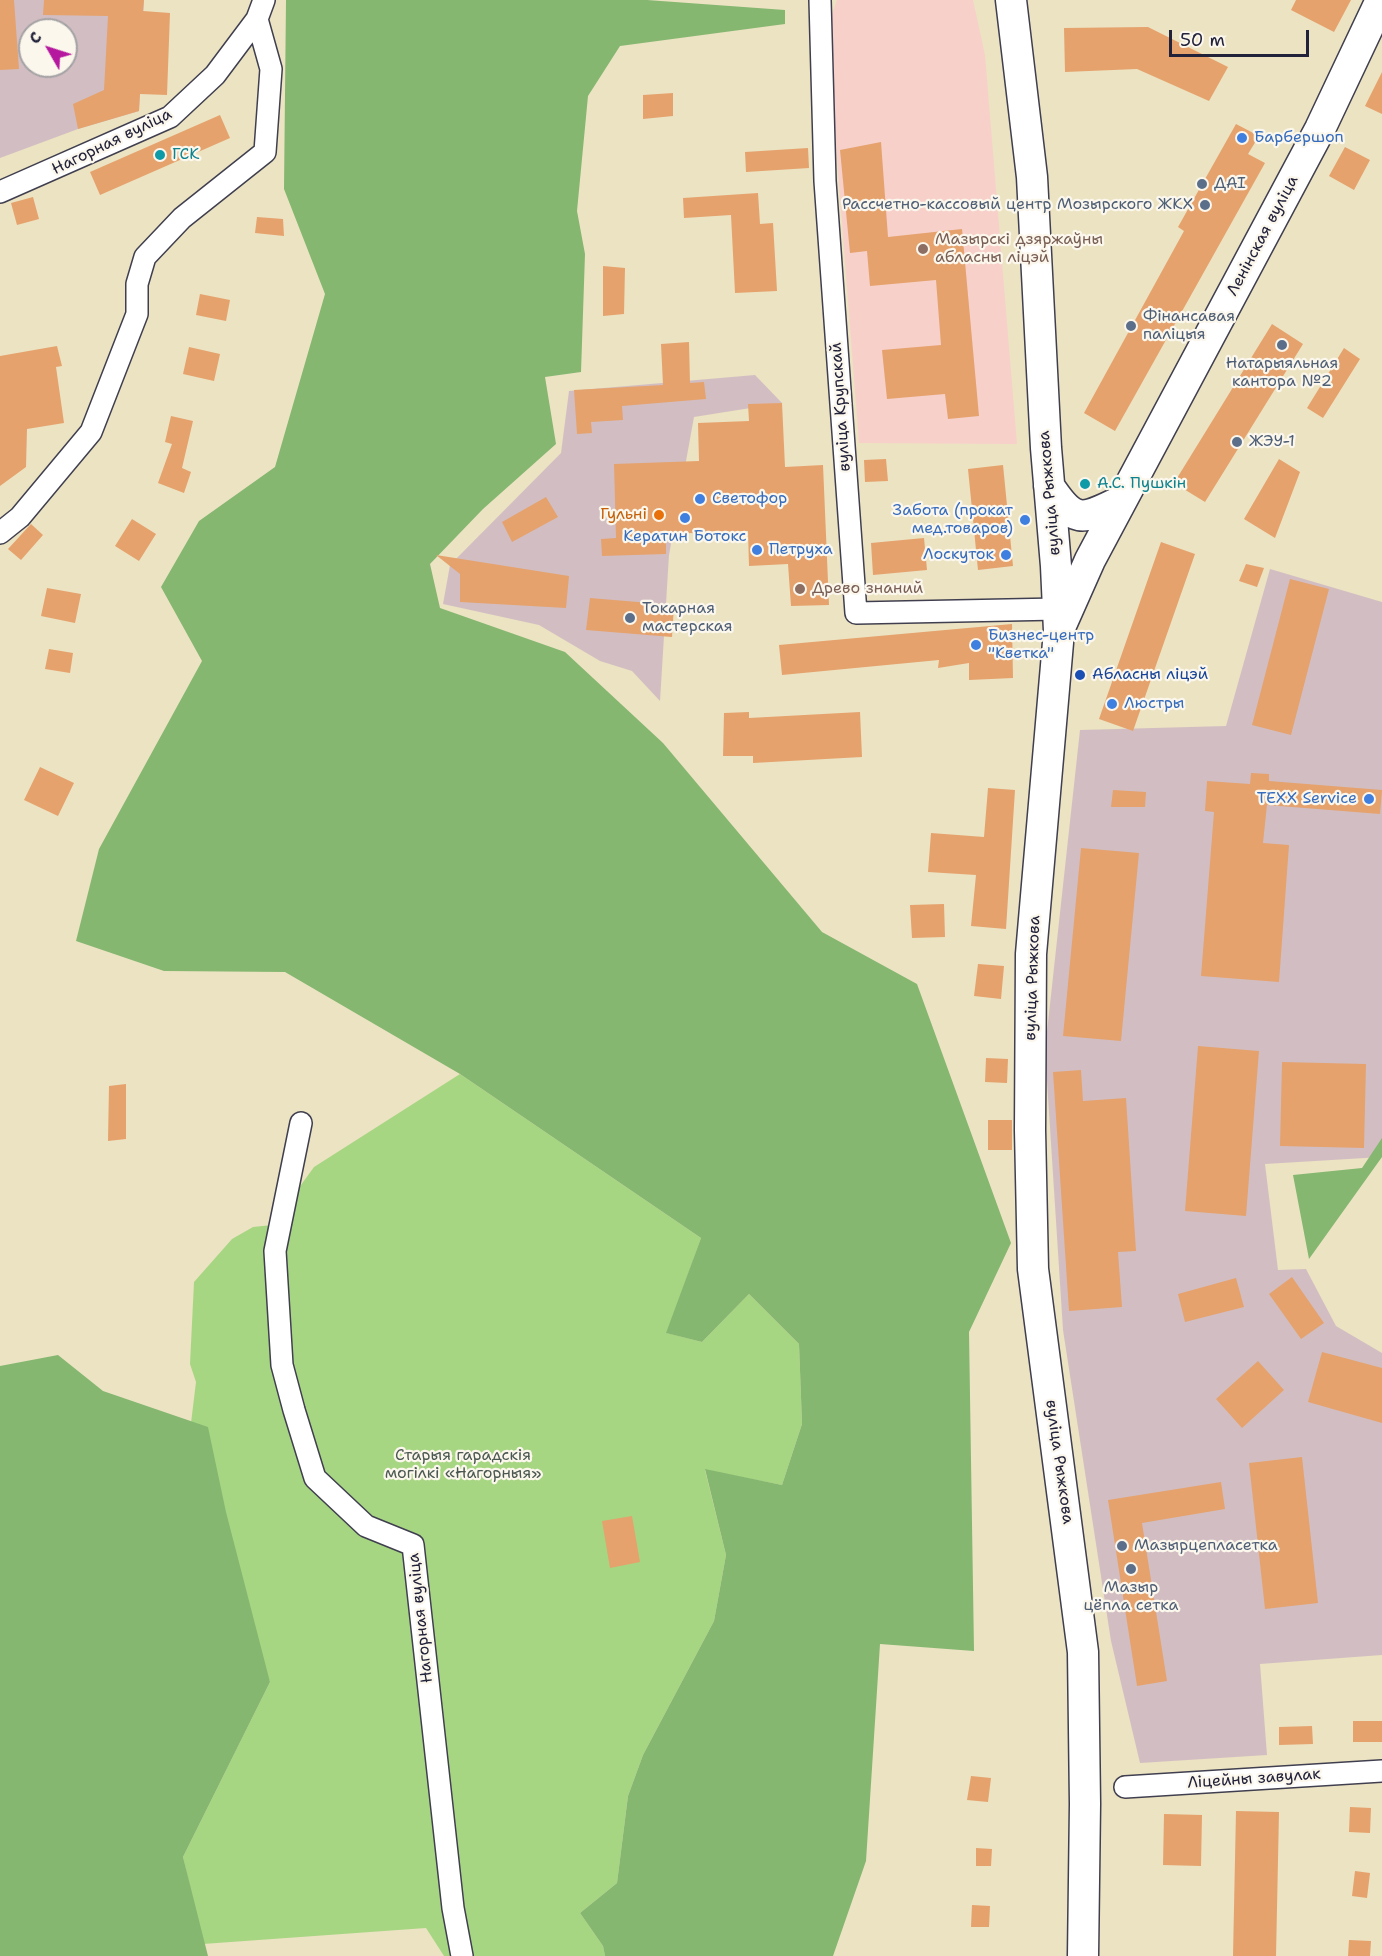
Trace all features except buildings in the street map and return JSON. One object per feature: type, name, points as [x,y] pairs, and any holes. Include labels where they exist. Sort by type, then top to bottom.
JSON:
[{"type":"main road","name":"вуліца Рыжкова","points":[[1011,0],[1032,177],[1058,620],[1031,954],[1030,1130],[1033,1269],[1083,1652],[1085,1804],[1083,1956]]},
{"type":"main road","name":"Ленінская вуліца","points":[[1058,620],[1320,129],[1381,0]]},
{"type":"main road","points":[[1049,486],[1062,506],[1072,513],[1089,516],[1121,501]]},
{"type":"street","name":"вуліца Крупскай","points":[[820,0],[825,181],[856,613],[1058,620]]},
{"type":"street","name":"Нагорная вуліца","points":[[0,192],[170,117],[215,75],[260,10]]},
{"type":"street","name":"Нагорная вуліца","points":[[0,533],[20,517],[91,432],[137,314],[137,284],[145,257],[182,219],[265,152],[271,69],[260,10]]},
{"type":"street","name":"Нагорная вуліца","points":[[301,1123],[275,1251],[282,1365],[315,1478],[366,1526],[413,1545],[453,1908],[462,1956]]},
{"type":"street","name":"Ліцейны завулак","points":[[1125,1787],[1382,1771]]},
{"type":"shaded area","points":[[0,0],[144,0],[139,111],[78,129],[0,158]]},
{"type":"shaded area","name":"Мазырскі дзяржаўны абласны ліцэй","points":[[837,0],[973,0],[985,55],[1017,444],[859,443],[827,28]]},
{"type":"shaded area","points":[[755,375],[782,403],[694,417],[669,555],[660,701],[632,671],[600,661],[539,625],[443,604],[450,565],[561,453],[569,391]]},
{"type":"shaded area","points":[[1270,569],[1382,602],[1382,1157],[1265,1164],[1278,1270],[1306,1269],[1336,1326],[1382,1353],[1382,1655],[1260,1664],[1267,1755],[1140,1763],[1111,1641],[1063,1330],[1045,1050],[1080,730],[1226,726]]},
{"type":"green space","points":[[286,0],[647,0],[785,10],[785,24],[620,46],[588,96],[577,211],[585,254],[581,372],[545,377],[556,444],[483,509],[430,564],[440,608],[565,652],[663,743],[822,932],[917,984],[1011,1243],[969,1332],[974,1651],[880,1644],[866,1861],[833,1956],[605,1956],[603,1946],[580,1913],[617,1883],[628,1796],[643,1755],[714,1621],[726,1555],[705,1469],[782,1485],[802,1424],[799,1344],[749,1294],[702,1342],[666,1333],[701,1238],[460,1074],[285,972],[164,971],[76,941],[99,849],[202,661],[161,587],[199,521],[275,467],[325,294],[284,189]]},
{"type":"green space","name":"Старыя гарадскія могілкі «Нагорныя»","points":[[460,1074],[701,1238],[667,1333],[702,1342],[749,1294],[799,1344],[802,1424],[782,1485],[705,1470],[726,1555],[714,1621],[643,1755],[628,1796],[617,1883],[580,1913],[603,1946],[605,1956],[444,1956],[426,1928],[203,1944],[183,1857],[270,1682],[186,1464],[196,1382],[190,1364],[194,1282],[232,1239],[253,1227],[272,1225],[314,1167]]},
{"type":"green space","points":[[1382,1138],[1382,1157],[1309,1259],[1293,1175],[1362,1168]]},
{"type":"green space","points":[[58,1355],[103,1391],[208,1427],[226,1512],[270,1682],[183,1857],[208,1956],[0,1956],[0,1366]]},
{"type":"place","name":"Барбершоп","points":[[1242,138]]},
{"type":"place","name":"ГСК","points":[[160,155]]},
{"type":"place","name":"ДАІ","points":[[1202,184]]},
{"type":"place","name":"Рассчетно-кассовый центр Мозырского ЖКХ","points":[[1205,205]]},
{"type":"place","name":"Мазырскі дзяржаўны абласны ліцэй","points":[[923,249]]},
{"type":"place","name":"Фінансавая паліцыя","points":[[1131,326]]},
{"type":"place","name":"Натарыяльная кантора №2","points":[[1282,345]]},
{"type":"place","name":"ЖЭУ-1","points":[[1237,442]]},
{"type":"place","name":"А.С. Пушкін","points":[[1085,484]]},
{"type":"place","name":"Светофор","points":[[700,499]]},
{"type":"place","name":"Гульнi","points":[[659,515]]},
{"type":"place","name":"Кератин Ботокс","points":[[685,518]]},
{"type":"place","name":"Забота (прокат мед.товаров)","points":[[1025,520]]},
{"type":"place","name":"Петруха","points":[[757,550]]},
{"type":"place","name":"Лоскуток","points":[[1006,555]]},
{"type":"place","name":"Древо знаний","points":[[800,589]]},
{"type":"place","name":"Токарная мастерская","points":[[630,618]]},
{"type":"place","name":"Бизнес-центр \"Кветка\"","points":[[976,645]]},
{"type":"place","name":"Абласны ліцэй","points":[[1080,675]]},
{"type":"place","name":"Люстры","points":[[1112,704]]},
{"type":"place","name":"TEXX Service","points":[[1369,799]]},
{"type":"place","name":"Мазырцепласетка","points":[[1122,1546]]},
{"type":"place","name":"Мазыр цёпла сетка","points":[[1131,1569]]}]
